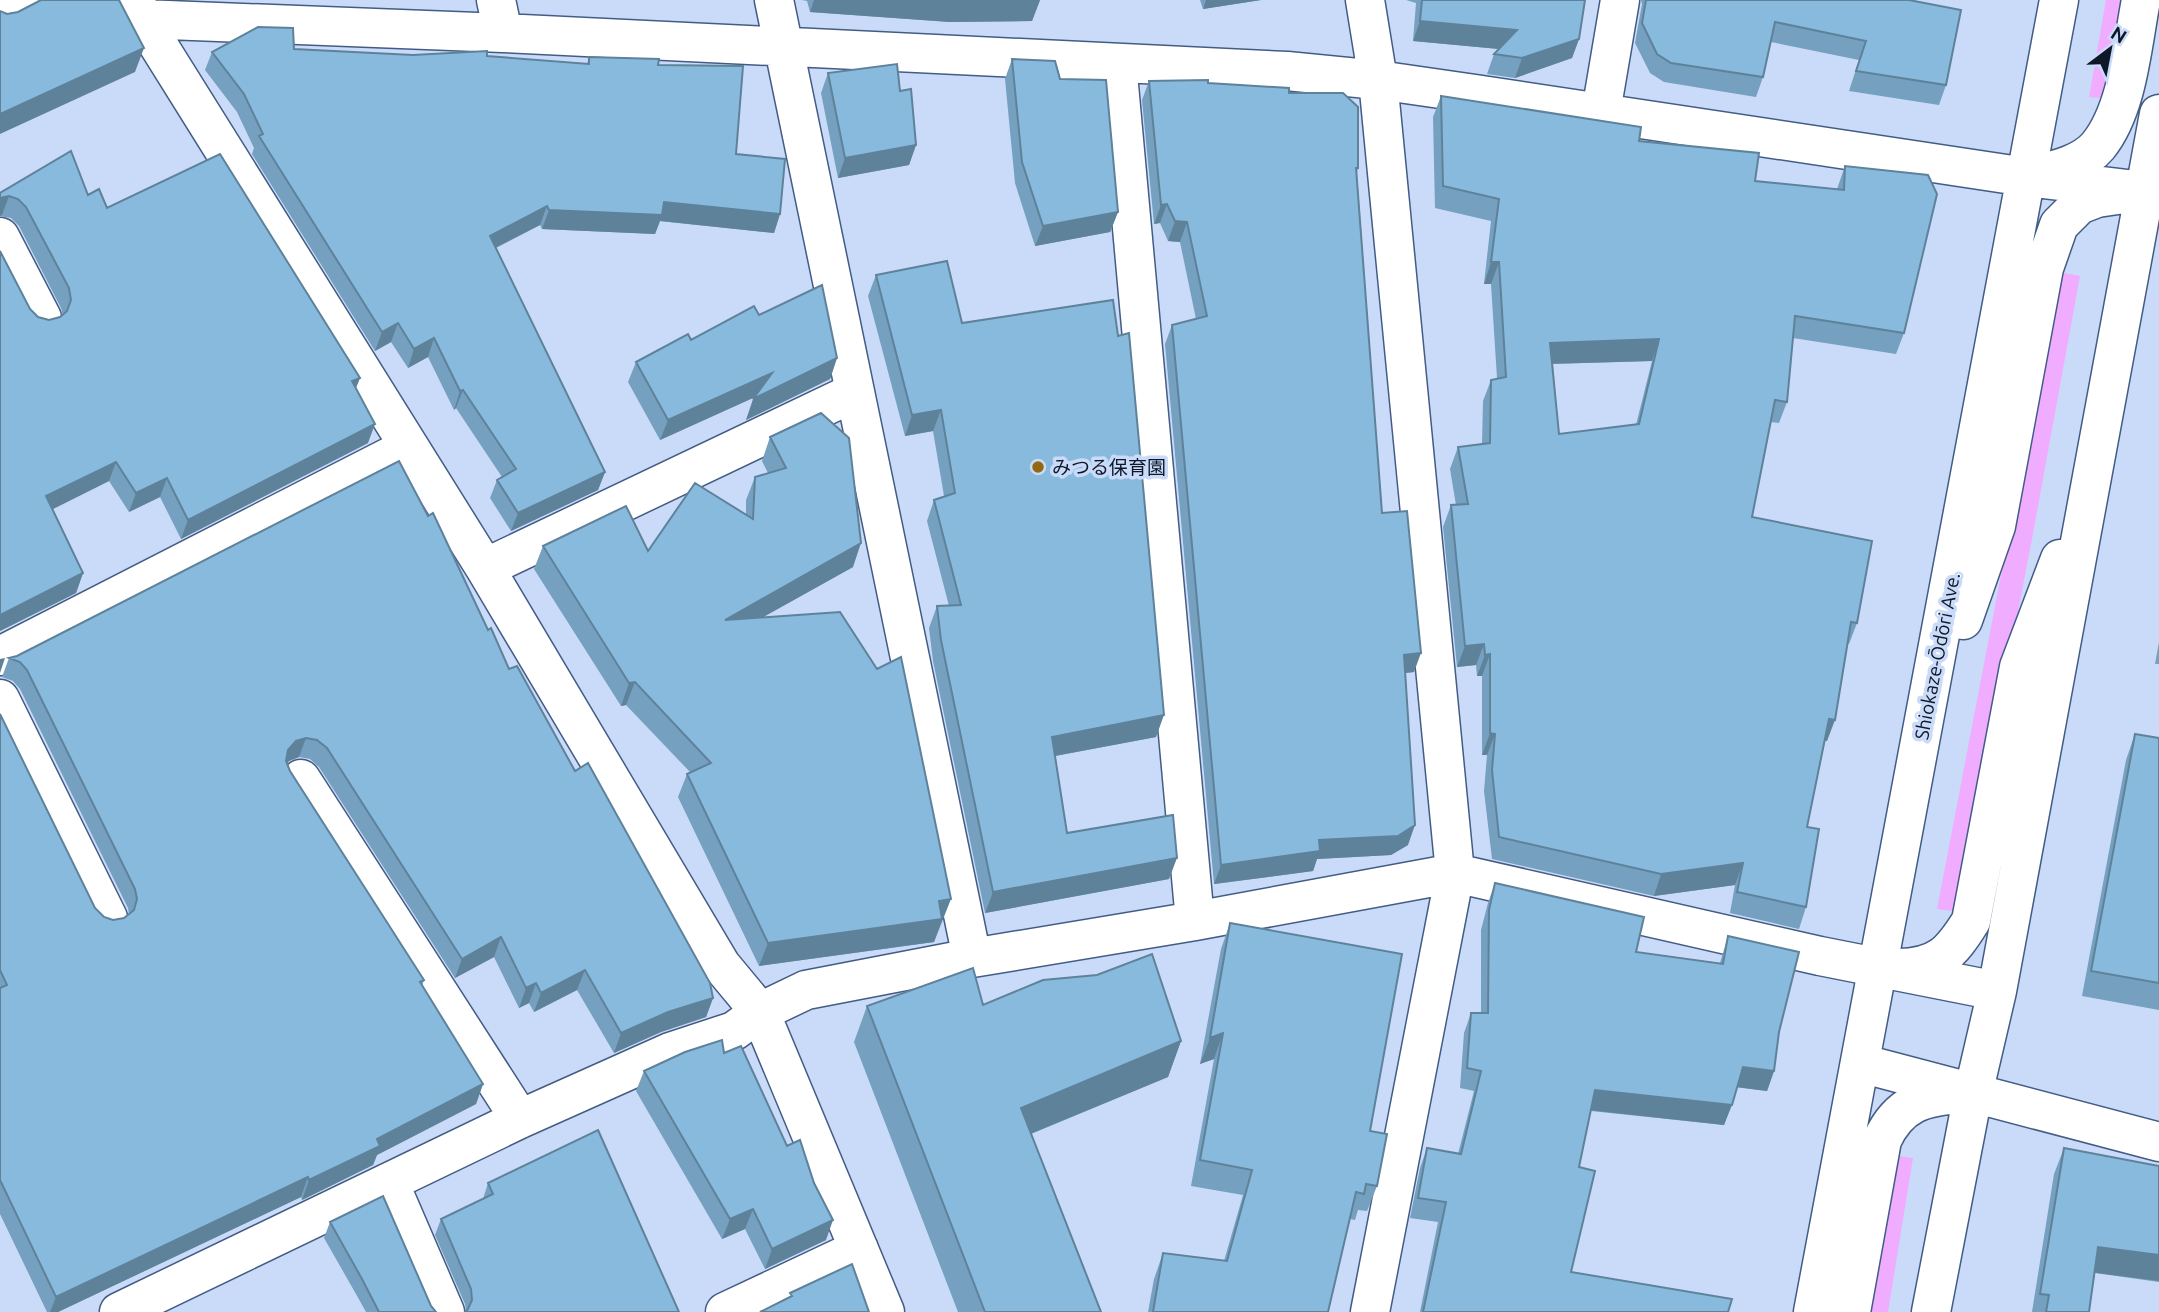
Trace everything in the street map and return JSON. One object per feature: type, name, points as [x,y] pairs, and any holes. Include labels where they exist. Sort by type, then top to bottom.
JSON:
[{"type":"street","points":[[0,16],[32,0]]},
{"type":"street","points":[[774,0],[972,958]]},
{"type":"street","points":[[1365,0],[1378,80],[1455,873],[1370,1312]]},
{"type":"street","points":[[1601,111],[1620,0]]},
{"type":"street","name":"Shiokaze-Ōdōri Ave.","points":[[1813,1312],[2059,0]]},
{"type":"street","points":[[2026,177],[2071,164],[2097,147],[2120,106],[2141,0]]},
{"type":"street","points":[[139,10],[500,16],[783,47],[1287,71],[1378,80],[1601,111],[2026,177],[2152,192]]},
{"type":"street","points":[[139,10],[485,568],[721,965],[760,1012],[885,1312]]},
{"type":"street","points":[[1117,63],[1195,921]]},
{"type":"street","points":[[1931,1312],[1973,1094],[1997,991],[2095,465],[2152,192],[2159,114]]},
{"type":"street","points":[[1922,734],[1996,526],[2044,268],[2059,225],[2078,205],[2097,198],[2152,192]]},
{"type":"street","points":[[0,237],[42,318]]},
{"type":"street","points":[[485,568],[855,392]]},
{"type":"street","points":[[0,656],[409,447]]},
{"type":"street","points":[[1878,968],[1913,968],[1936,962],[1956,946],[1971,921],[2019,667],[2095,465]]},
{"type":"street","points":[[0,699],[108,918]]},
{"type":"street","points":[[300,779],[520,1119]]},
{"type":"street","points":[[119,1312],[520,1119],[670,1052],[734,1031],[760,1012],[806,990],[1455,873],[1878,968],[1997,991]]},
{"type":"street","points":[[1860,1063],[2159,1142]]},
{"type":"street","points":[[1851,1312],[1882,1140],[1890,1122],[1918,1100],[1973,1094]]},
{"type":"street","points":[[389,1182],[445,1312]]},
{"type":"street","points":[[724,1312],[859,1250]]},
{"type":"shaded area","points":[[2106,0],[2131,0],[2113,99],[2089,97]]},
{"type":"shaded area","points":[[2059,272],[2080,276],[2032,539],[1960,912],[1937,909]]},
{"type":"shaded area","points":[[1892,1155],[1913,1158],[1888,1312],[1865,1312]]},
{"type":"building","points":[[41,0],[119,0],[144,48],[0,114],[0,11],[7,14],[18,12]]},
{"type":"building","points":[[1422,0],[1585,0],[1579,39],[1522,58],[1494,54],[1517,30],[1420,21]]},
{"type":"building","points":[[1646,0],[1909,0],[1961,10],[1946,85],[1856,71],[1866,41],[1775,22],[1763,77],[1671,63],[1657,54],[1642,23]]},
{"type":"building","points":[[258,27],[293,28],[294,49],[413,55],[487,51],[487,56],[589,64],[589,57],[659,59],[658,65],[743,66],[736,154],[785,159],[780,214],[664,202],[662,215],[549,210],[547,206],[490,236],[605,472],[518,513],[497,480],[516,469],[463,390],[460,391],[434,338],[414,349],[398,323],[382,332],[259,136],[263,134],[244,94],[212,52]]},
{"type":"building","points":[[1012,59],[1055,61],[1060,79],[1106,80],[1118,212],[1043,226],[1022,162]]},
{"type":"building","points":[[897,64],[900,91],[911,89],[916,145],[845,158],[828,73]]},
{"type":"building","points":[[1208,80],[1208,83],[1289,88],[1289,93],[1343,93],[1358,107],[1356,168],[1382,513],[1407,511],[1421,653],[1404,655],[1415,825],[1398,836],[1319,840],[1320,851],[1221,865],[1172,325],[1207,316],[1187,222],[1175,221],[1167,204],[1161,205],[1149,81]]},
{"type":"building","points":[[1441,96],[1641,127],[1639,141],[1759,153],[1755,181],[1844,190],[1845,166],[1928,175],[1937,194],[1904,333],[1795,316],[1787,402],[1775,400],[1752,517],[1872,541],[1857,623],[1851,622],[1835,720],[1829,719],[1807,827],[1819,829],[1806,907],[1737,892],[1743,863],[1661,874],[1499,837],[1492,770],[1495,734],[1490,733],[1490,654],[1485,655],[1484,644],[1465,646],[1451,505],[1468,504],[1458,447],[1490,443],[1491,380],[1506,377],[1499,262],[1491,262],[1499,199],[1443,186]],"holes":[[[1659,339],[1639,424],[1559,434],[1550,343]]]},
{"type":"building","points":[[71,151],[88,195],[99,189],[107,208],[220,154],[360,378],[352,381],[375,424],[188,520],[167,478],[136,493],[116,462],[46,496],[83,573],[0,615],[0,251],[30,309],[38,317],[49,320],[60,317],[67,311],[71,300],[69,288],[26,207],[18,199],[9,196],[0,198],[0,193]]},
{"type":"building","points":[[947,261],[962,323],[1113,300],[1118,336],[1129,333],[1164,715],[1052,737],[1067,833],[1173,815],[1177,858],[993,892],[941,640],[937,606],[961,605],[934,500],[955,493],[941,410],[912,415],[876,275]]},
{"type":"building","points":[[822,285],[837,358],[753,399],[772,373],[668,420],[636,362],[688,334],[691,340],[754,306],[759,315]]},
{"type":"building","points":[[821,413],[849,438],[861,543],[725,620],[840,612],[877,669],[901,657],[951,899],[939,901],[942,919],[768,943],[687,774],[711,763],[635,682],[629,683],[543,546],[626,506],[648,551],[695,483],[753,519],[755,477],[786,468],[770,437]]},
{"type":"building","points":[[399,461],[428,516],[433,513],[509,669],[517,666],[575,771],[588,763],[710,983],[713,998],[668,1012],[621,1033],[585,970],[541,993],[536,983],[526,988],[501,937],[462,959],[327,748],[317,740],[306,738],[296,741],[288,750],[286,761],[290,771],[424,980],[420,982],[483,1084],[377,1139],[380,1146],[309,1180],[308,1177],[56,1297],[0,1180],[0,988],[7,985],[0,970],[0,714],[95,908],[104,917],[113,920],[124,918],[134,910],[137,899],[135,889],[27,670],[20,662],[9,658]]},
{"type":"building","points":[[2135,734],[2159,738],[2159,983],[2091,971]]},
{"type":"building","points":[[1495,883],[1644,917],[1636,952],[1723,964],[1728,936],[1799,952],[1779,1032],[1774,1071],[1743,1067],[1732,1105],[1595,1090],[1579,1167],[1595,1171],[1571,1272],[1732,1299],[1728,1312],[1423,1312],[1446,1202],[1418,1198],[1427,1148],[1461,1154],[1481,1071],[1467,1068],[1471,1013],[1488,1013],[1489,910]]},
{"type":"building","points":[[1230,923],[1402,954],[1370,1131],[1387,1134],[1377,1186],[1366,1184],[1364,1194],[1356,1192],[1328,1312],[1153,1312],[1163,1253],[1227,1261],[1252,1170],[1200,1160],[1223,1033],[1210,1038]]},
{"type":"building","points":[[1152,954],[1181,1041],[1021,1108],[1101,1312],[985,1312],[867,1006],[973,968],[983,1005],[1043,980],[1097,975]]},
{"type":"building","points":[[722,1040],[724,1053],[741,1046],[787,1146],[800,1140],[814,1183],[833,1220],[772,1249],[753,1209],[730,1219],[644,1071],[685,1052]]},
{"type":"building","points":[[598,1130],[679,1312],[465,1312],[472,1300],[471,1289],[441,1219],[493,1194],[488,1183]]},
{"type":"building","points":[[2064,1148],[2159,1166],[2159,1255],[2098,1247],[2089,1312],[2046,1312],[2049,1295],[2040,1294]]},
{"type":"building","points":[[383,1196],[436,1312],[379,1312],[330,1222]]},
{"type":"building","points":[[852,1264],[869,1312],[760,1312],[792,1296],[790,1293]]},
{"type":"place","name":"みつる保育園","points":[[1038,467]]}]
